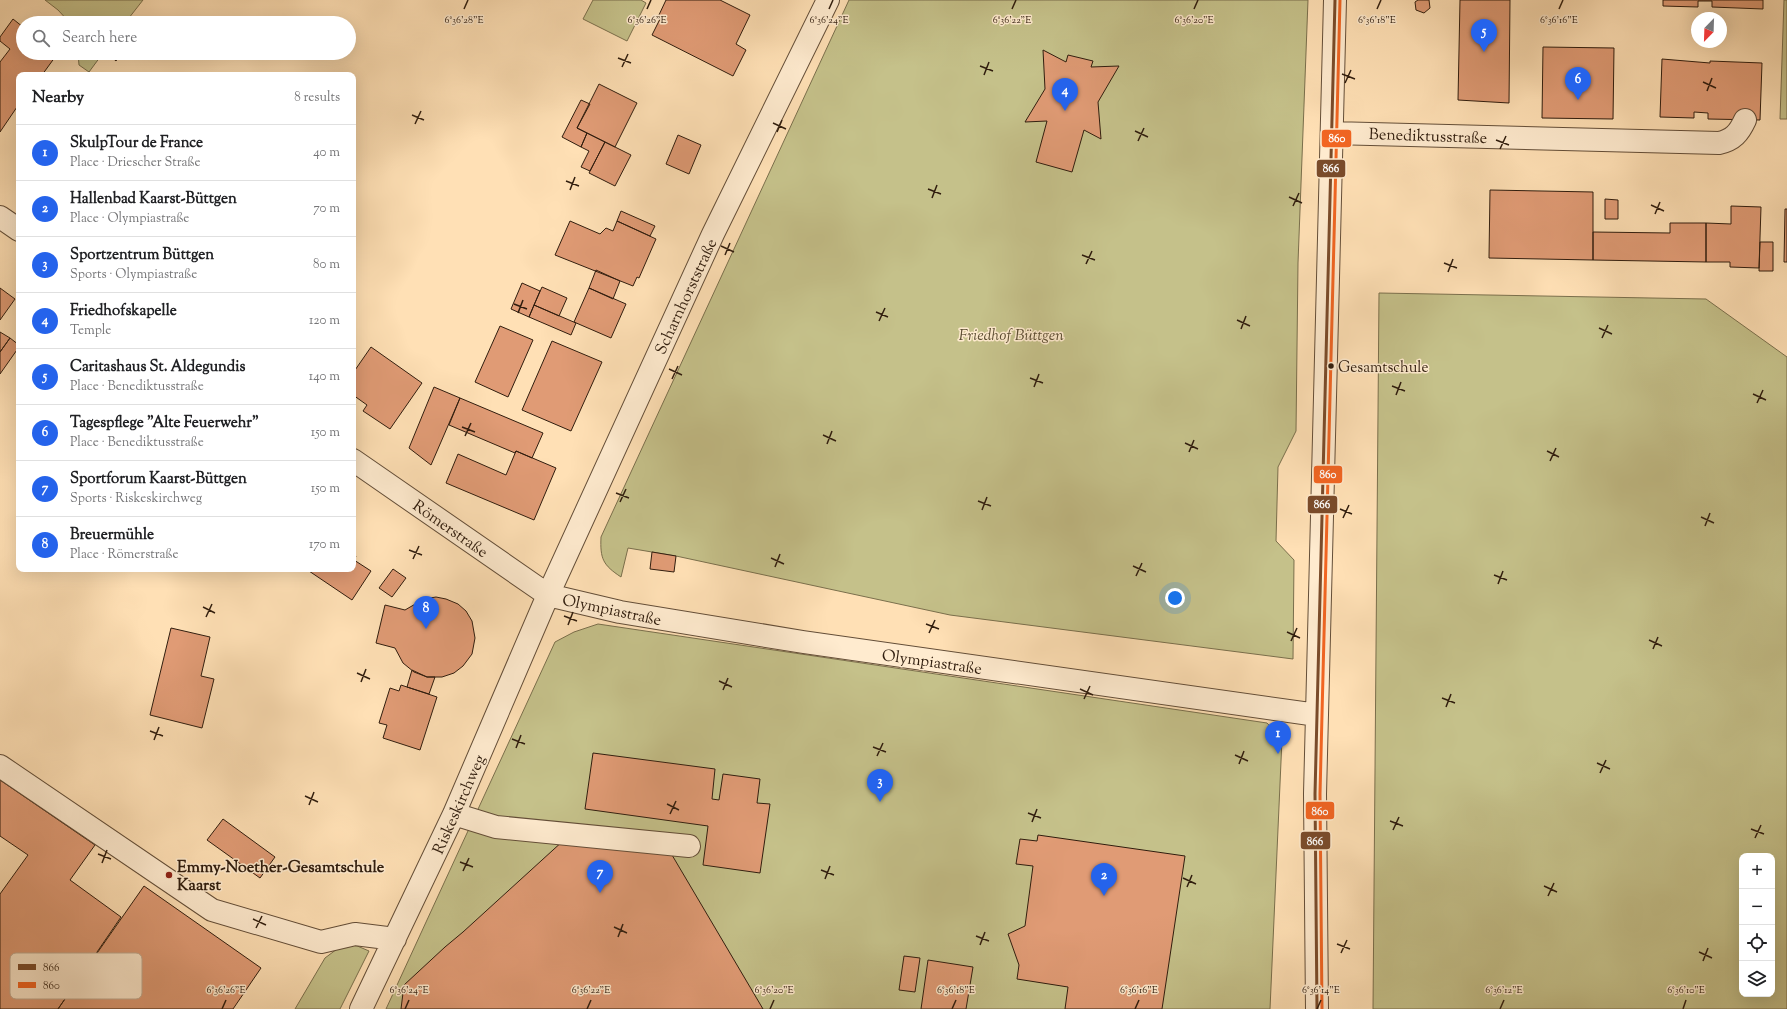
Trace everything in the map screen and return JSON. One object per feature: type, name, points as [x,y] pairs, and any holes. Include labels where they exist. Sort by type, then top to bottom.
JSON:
[{"type":"street","name":"Scharnhorststraße","points":[[548,595],[713,234],[828,0]]},
{"type":"street","points":[[1317,1009],[1314,794],[1332,133],[1334,0]]},
{"type":"street","name":"Benediktusstraße","points":[[1332,133],[1719,143],[1729,141],[1739,132],[1745,120]]},
{"type":"street","points":[[0,217],[16,228]]},
{"type":"street","name":"Römerstraße","points":[[356,462],[548,595]]},
{"type":"street","name":"Olympiastraße","points":[[548,595],[620,612],[803,642],[1317,715]]},
{"type":"street","name":"Riskeskirchweg","points":[[360,1009],[454,814],[548,595]]},
{"type":"street","points":[[0,766],[212,910],[321,942],[355,934],[395,939]]},
{"type":"street","points":[[454,814],[496,827],[689,846]]},
{"type":"green space","points":[[45,0],[143,0],[130,16],[64,16]]},
{"type":"green space","points":[[593,0],[641,0],[646,3],[627,41],[583,19]]},
{"type":"green space","name":"Friedhof Büttgen","points":[[849,0],[1308,0],[1298,263],[1296,431],[1278,467],[1276,541],[1294,560],[1293,659],[950,615],[676,556],[628,548],[621,577],[606,565],[601,551],[601,537]]},
{"type":"green space","points":[[1784,0],[1787,0],[1787,119],[1780,119]]},
{"type":"green space","points":[[79,60],[98,60],[89,72],[79,65]]},
{"type":"green space","points":[[1379,293],[1706,299],[1787,357],[1787,1009],[1373,1009]]},
{"type":"green space","points":[[598,624],[1267,723],[1282,739],[1270,1009],[386,1009],[555,642],[574,632]]},
{"type":"green space","points":[[355,945],[369,951],[340,1009],[295,1009],[325,958],[341,946]]},
{"type":"building","points":[[666,0],[720,0],[750,15],[736,44],[746,50],[733,76],[652,35],[661,17],[658,17]]},
{"type":"building","points":[[1418,0],[1429,0],[1430,8],[1424,13],[1416,10],[1415,2]]},
{"type":"building","points":[[1460,0],[1510,0],[1509,103],[1458,100]]},
{"type":"building","points":[[1663,0],[1763,0],[1763,9],[1712,7],[1712,1],[1698,1],[1698,7],[1663,6]]},
{"type":"building","points":[[13,19],[16,21],[16,60],[53,60],[44,72],[16,72],[16,108],[0,132],[0,62],[10,49],[0,41],[0,37]]},
{"type":"building","points":[[1543,47],[1614,48],[1613,119],[1542,118]]},
{"type":"building","points":[[1043,50],[1066,62],[1068,55],[1093,61],[1091,67],[1119,66],[1098,102],[1101,139],[1084,130],[1072,172],[1036,162],[1047,121],[1025,122],[1045,89]]},
{"type":"building","points":[[1662,59],[1710,63],[1710,61],[1762,63],[1760,120],[1708,119],[1708,113],[1694,112],[1694,118],[1660,117]]},
{"type":"building","points":[[599,84],[637,103],[615,147],[577,128]]},
{"type":"building","points":[[581,100],[590,104],[577,128],[587,133],[581,147],[562,137]]},
{"type":"building","points":[[587,133],[605,142],[590,171],[581,167],[589,151],[581,147]]},
{"type":"building","points":[[678,135],[701,145],[689,174],[666,164]]},
{"type":"building","points":[[605,142],[631,155],[615,186],[589,173]]},
{"type":"building","points":[[1490,190],[1593,192],[1593,260],[1489,258]]},
{"type":"building","points":[[1605,199],[1618,200],[1618,219],[1605,219]]},
{"type":"building","points":[[1731,206],[1761,207],[1759,268],[1730,267],[1730,262],[1706,262],[1706,223],[1731,224]]},
{"type":"building","points":[[1785,209],[1787,209],[1787,262],[1784,262]]},
{"type":"building","points":[[621,211],[655,226],[650,236],[617,221]]},
{"type":"building","points":[[570,221],[600,234],[606,228],[613,231],[617,221],[656,239],[639,278],[637,277],[633,286],[555,255]]},
{"type":"building","points":[[1670,223],[1706,223],[1706,262],[1593,260],[1593,232],[1670,233]]},
{"type":"building","points":[[1760,242],[1773,242],[1773,271],[1759,271]]},
{"type":"building","points":[[596,270],[620,281],[613,299],[589,288]]},
{"type":"building","points":[[522,283],[540,291],[529,317],[511,309]]},
{"type":"building","points":[[542,287],[567,298],[559,316],[534,305]]},
{"type":"building","points":[[0,288],[15,299],[0,320]]},
{"type":"building","points":[[589,288],[626,304],[611,338],[574,322]]},
{"type":"building","points":[[534,305],[576,323],[571,335],[529,317]]},
{"type":"building","points":[[500,326],[533,340],[508,397],[475,382]]},
{"type":"building","points":[[0,332],[10,338],[0,352]]},
{"type":"building","points":[[10,338],[16,343],[16,351],[0,374],[0,352]]},
{"type":"building","points":[[552,341],[602,362],[571,431],[522,410]]},
{"type":"building","points":[[371,347],[422,383],[390,429],[363,411],[367,405],[356,397],[356,369]]},
{"type":"building","points":[[434,387],[460,398],[431,465],[409,448]]},
{"type":"building","points":[[460,398],[543,433],[532,458],[516,451],[515,453],[449,425]]},
{"type":"building","points":[[516,451],[556,468],[534,520],[446,483],[458,454],[506,475]]},
{"type":"building","points":[[652,552],[676,556],[674,572],[650,569]]},
{"type":"building","points":[[356,561],[371,571],[352,600],[310,572],[356,572]]},
{"type":"building","points":[[393,569],[406,578],[392,597],[379,588]]},
{"type":"building","points":[[436,597],[458,604],[466,611],[472,621],[475,638],[472,654],[463,666],[454,673],[442,677],[427,677],[414,672],[403,663],[395,648],[376,643],[385,605],[405,610],[424,599]]},
{"type":"building","points":[[171,628],[210,637],[201,676],[214,679],[202,728],[150,715]]},
{"type":"building","points":[[412,670],[427,677],[435,677],[429,694],[407,687]]},
{"type":"building","points":[[401,685],[437,697],[420,750],[383,738],[387,725],[379,723],[390,688],[399,691]]},
{"type":"building","points":[[593,753],[715,769],[712,799],[719,800],[723,774],[760,779],[757,803],[770,804],[760,873],[703,865],[708,826],[585,809]]},
{"type":"building","points":[[0,780],[95,845],[70,880],[121,917],[96,953],[10,953],[10,999],[65,999],[58,1009],[0,1009],[0,894],[28,855],[0,836]]},
{"type":"building","points":[[223,819],[275,857],[260,878],[207,840]]},
{"type":"building","points":[[1038,835],[1185,856],[1162,1009],[1065,1009],[1068,987],[1017,979],[1019,965],[1008,934],[1025,926],[1033,866],[1016,864],[1020,839],[1037,841]]},
{"type":"building","points":[[564,840],[672,855],[763,1009],[401,1009],[404,985]]},
{"type":"building","points":[[144,886],[261,968],[233,1009],[58,1009],[65,999],[142,999],[142,953],[97,953]]},
{"type":"building","points":[[904,956],[920,958],[915,992],[899,990]]},
{"type":"building","points":[[928,960],[973,967],[966,1009],[921,1009]]},
{"type":"transit line","name":"866","points":[[1317,1009],[1315,794],[1335,0]]},
{"type":"transit line","name":"860","points":[[1322,1009],[1320,794],[1340,0]]},
{"type":"place","name":"Caritashaus St. Aldegundis","points":[[1484,52]]},
{"type":"place","name":"Tagespflege \"Alte Feuerwehr\"","points":[[1578,100]]},
{"type":"place","name":"Friedhofskapelle","points":[[1065,111]]},
{"type":"place","name":"Gesamtschule","points":[[1331,366]]},
{"type":"place","name":"Breuermühle","points":[[426,629]]},
{"type":"place","name":"SkulpTour de France","points":[[1278,754]]},
{"type":"place","name":"Sportzentrum Büttgen","points":[[880,802]]},
{"type":"place","name":"Emmy-Noether-Gesamtschule Kaarst","points":[[169,875]]},
{"type":"place","name":"Sportforum Kaarst-Büttgen","points":[[600,893]]},
{"type":"place","name":"Hallenbad Kaarst-Büttgen","points":[[1104,896]]}]
